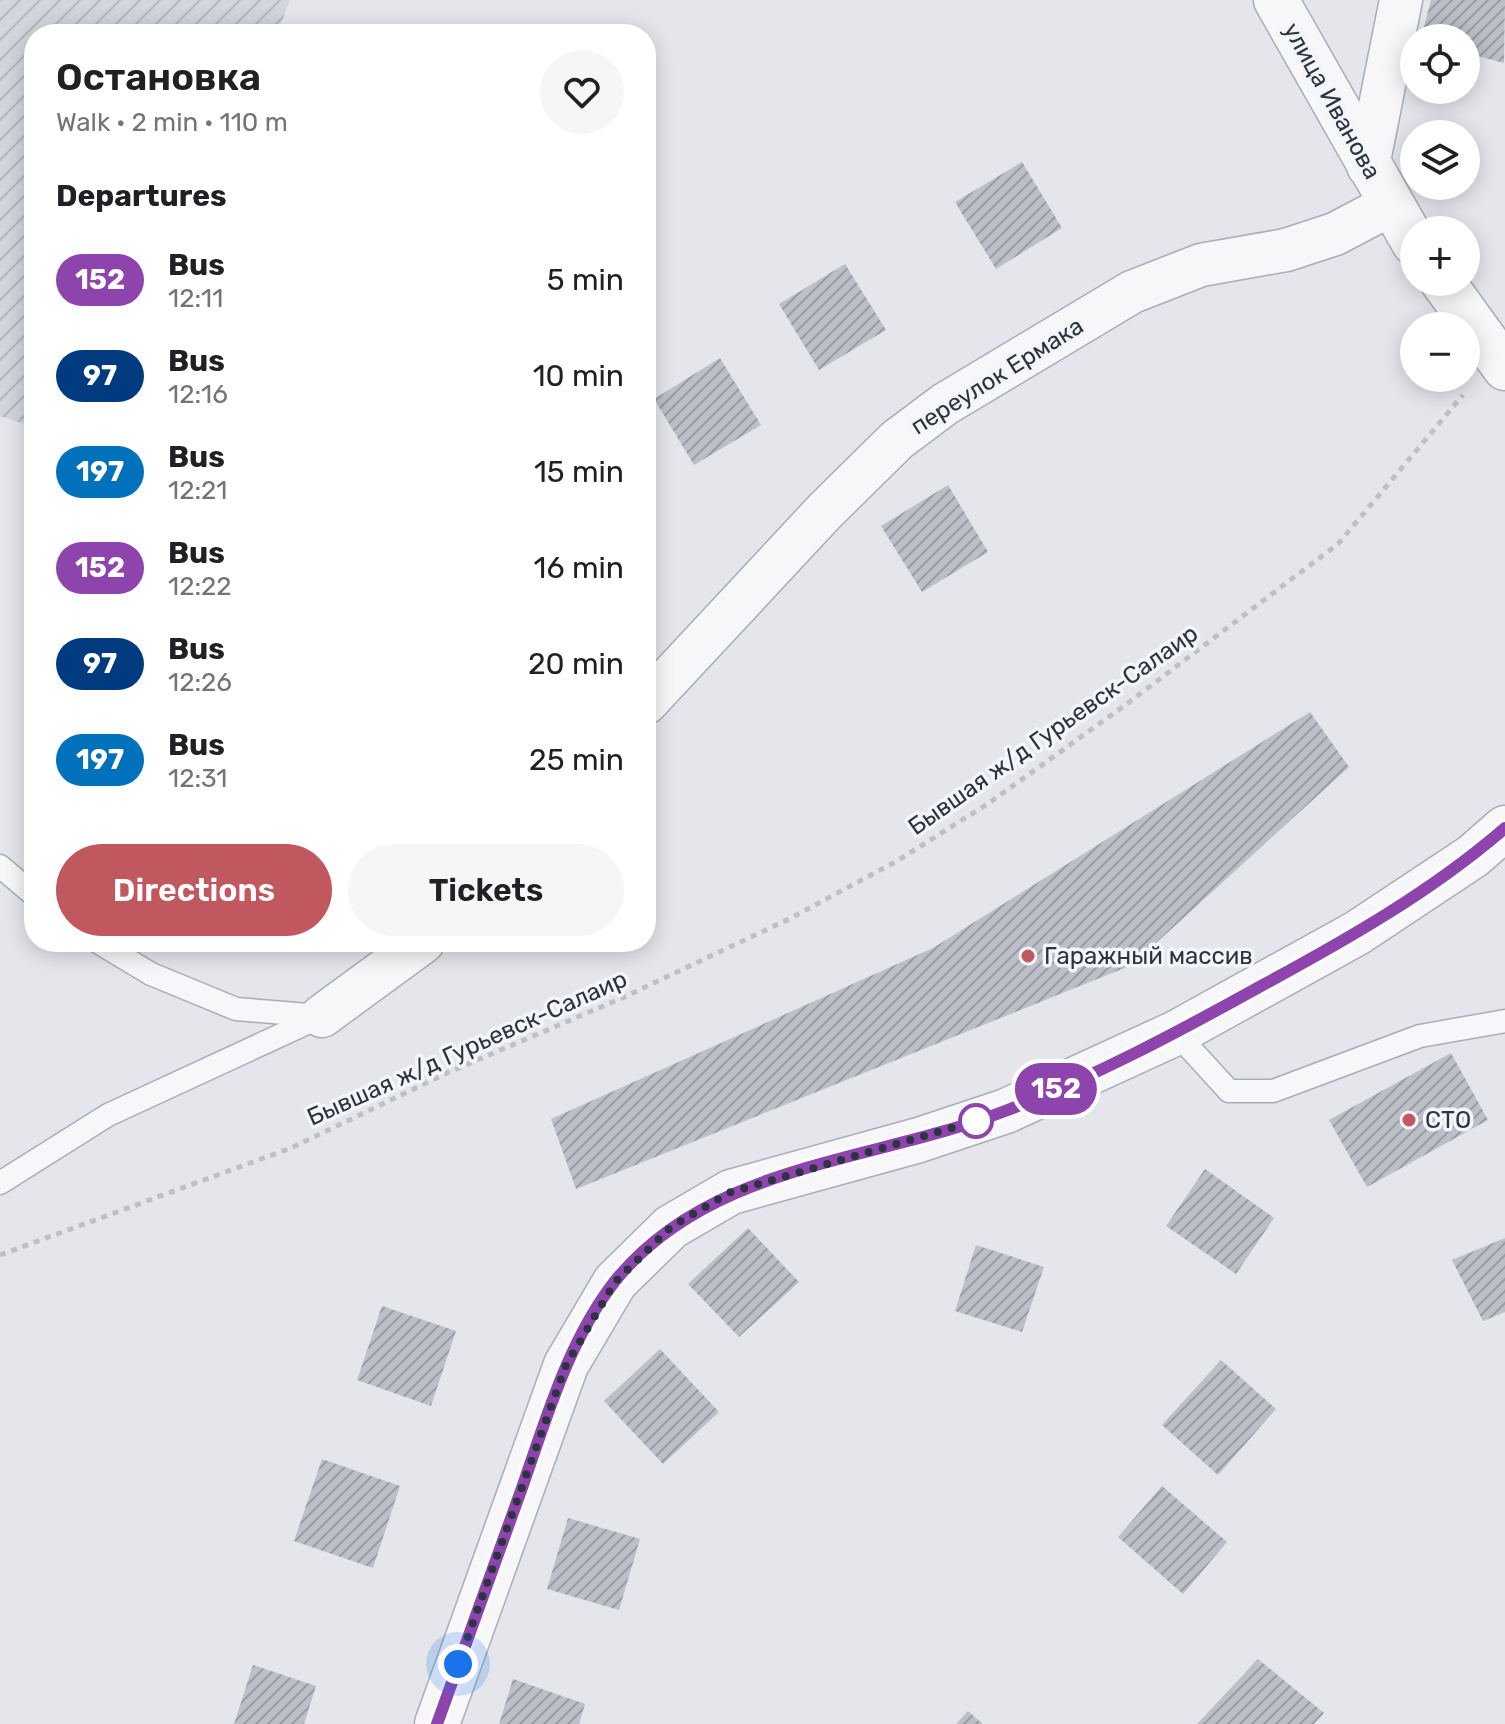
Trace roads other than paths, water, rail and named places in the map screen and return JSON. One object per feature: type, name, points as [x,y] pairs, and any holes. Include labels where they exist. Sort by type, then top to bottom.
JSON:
[{"type":"street","name":"улица Иванова","points":[[1276,0],[1400,221]]},
{"type":"street","points":[[1368,166],[1401,0]]},
{"type":"street","name":"переулок Ермака","points":[[656,692],[835,500],[897,440],[945,404],[1132,292],[1201,265],[1286,250],[1335,234],[1390,205]]},
{"type":"street","points":[[1453,296],[1499,359]]},
{"type":"street","points":[[437,1724],[566,1365],[615,1282],[671,1227],[731,1192],[919,1140],[1006,1111],[1176,1033],[1357,933],[1473,856],[1505,828]]},
{"type":"street","points":[[322,1016],[409,952]]},
{"type":"lane","points":[[0,866],[24,886]]},
{"type":"lane","points":[[115,952],[151,974],[236,1009],[322,1016]]},
{"type":"lane","points":[[0,1183],[108,1115],[322,1016]]},
{"type":"lane","points":[[1176,1033],[1229,1091],[1273,1091],[1420,1036],[1505,1021]]},
{"type":"place","name":"Гаражный массив","points":[[1028,956]]},
{"type":"place","name":"СТО","points":[[1409,1120]]}]
